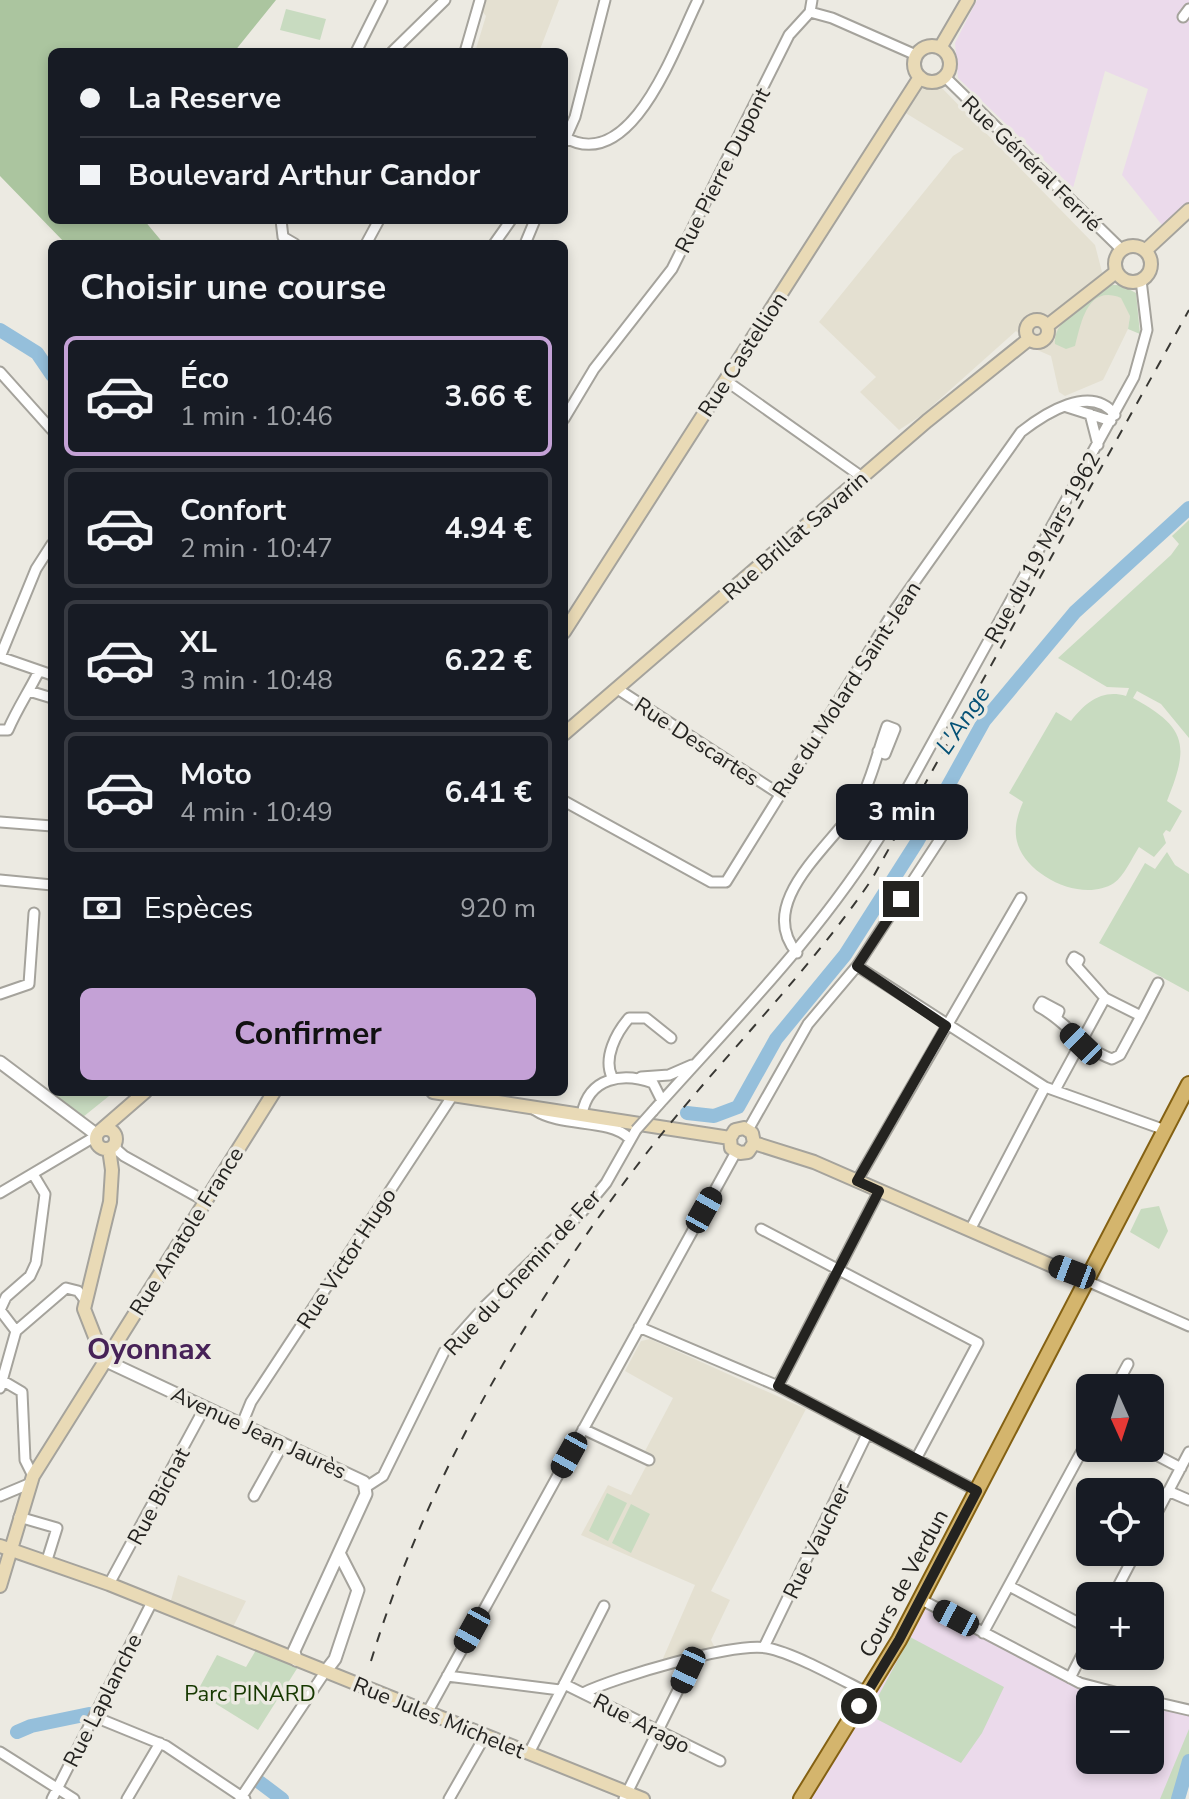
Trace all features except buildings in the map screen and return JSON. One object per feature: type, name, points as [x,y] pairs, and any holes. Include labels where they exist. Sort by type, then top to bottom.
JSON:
[{"type":"main road","points":[[940,48],[968,0]]},
{"type":"main road","points":[[926,47],[940,48],[949,61],[944,76],[935,81],[920,77],[914,68],[916,55],[926,47]]},
{"type":"main road","name":"Rue Castellion","points":[[568,626],[920,77]]},
{"type":"main road","points":[[1146,250],[1189,210]]},
{"type":"main road","points":[[1135,245],[1146,250],[1151,264],[1149,274],[1141,280],[1129,282],[1116,272],[1115,260],[1121,249],[1135,245]]},
{"type":"main road","name":"Rue Brillat Savarin","points":[[568,730],[862,477],[1029,339],[1044,340],[1047,326],[1116,272]]},
{"type":"main road","name":"Cours de Verdun","points":[[801,1799],[868,1693],[920,1599],[1189,1084]]},
{"type":"main road","points":[[115,1151],[99,1147],[98,1134],[141,1096]]},
{"type":"main road","name":"Rue Anatole France","points":[[0,1586],[5,1548],[32,1479],[271,1096]]},
{"type":"main road","points":[[460,1096],[730,1138]]},
{"type":"main road","points":[[104,1360],[84,1309],[110,1202],[115,1151],[124,1111]]},
{"type":"main road","points":[[754,1143],[748,1152],[736,1152],[731,1148],[730,1138],[735,1130],[748,1130],[754,1143],[802,1157],[1087,1281]]},
{"type":"main road","name":"Rue Jules Michelet","points":[[5,1548],[109,1584],[529,1753],[626,1796],[643,1799]]},
{"type":"street","points":[[358,48],[382,0]]},
{"type":"street","points":[[396,48],[445,0]]},
{"type":"street","points":[[466,48],[480,0]]},
{"type":"street","points":[[568,129],[605,0]]},
{"type":"street","points":[[568,140],[578,145],[597,146],[623,131],[645,104],[698,0]]},
{"type":"street","points":[[812,0],[810,12],[832,18],[916,55]]},
{"type":"street","name":"Rue Pierre Dupont","points":[[568,412],[594,369],[672,269],[789,35],[810,12]]},
{"type":"street","name":"Rue Général Ferrié","points":[[944,76],[1121,249]]},
{"type":"street","name":"Rue du 19 Mars 1962","points":[[633,1134],[797,953],[841,897],[887,825],[1126,395],[1140,362],[1147,330],[1141,280]]},
{"type":"street","points":[[0,372],[48,426]]},
{"type":"street","points":[[725,380],[862,477]]},
{"type":"street","points":[[1063,407],[1126,395]]},
{"type":"street","points":[[1063,407],[1113,418],[1109,407],[1097,402]]},
{"type":"street","name":"Rue du Molard Saint-Jean","points":[[568,803],[711,882],[722,884],[894,611],[1021,432],[1043,415],[1063,407]]},
{"type":"street","points":[[1090,414],[1098,445]]},
{"type":"street","points":[[48,550],[36,569],[0,657],[48,674]]},
{"type":"street","points":[[0,730],[8,730],[20,700],[29,691],[38,673]]},
{"type":"street","name":"Rue Descartes","points":[[616,688],[778,793]]},
{"type":"street","points":[[29,691],[48,697]]},
{"type":"street","points":[[797,953],[784,927],[785,907],[812,860],[862,798],[878,751]]},
{"type":"street","points":[[0,822],[48,826]]},
{"type":"street","points":[[748,1130],[808,1024],[857,966],[948,827]]},
{"type":"street","points":[[0,880],[48,885]]},
{"type":"street","points":[[857,1181],[1021,898]]},
{"type":"street","points":[[0,994],[29,984],[34,913]]},
{"type":"street","points":[[1077,964],[1105,998],[1141,1016]]},
{"type":"street","points":[[857,966],[946,1026],[1050,1088],[1165,1130]]},
{"type":"street","points":[[1057,1016],[1081,1044],[1115,1059],[1158,983]]},
{"type":"street","points":[[970,1230],[1105,998]]},
{"type":"street","points":[[612,1077],[608,1069],[610,1056],[629,1018],[646,1018],[671,1038]]},
{"type":"street","points":[[0,1062],[98,1134],[0,1193]]},
{"type":"street","points":[[582,1114],[588,1098],[612,1077],[675,1073],[700,1062]]},
{"type":"street","points":[[634,1077],[653,1083],[665,1098]]},
{"type":"street","points":[[649,1077],[662,1082],[665,1098]]},
{"type":"street","name":"Rue Victor Hugo","points":[[242,1424],[251,1402],[452,1096]]},
{"type":"street","points":[[529,1106],[545,1117],[633,1134]]},
{"type":"street","name":"Rue du Chemin de Fer","points":[[296,1660],[294,1651],[366,1487],[383,1476],[444,1352],[484,1307],[589,1204],[633,1134]]},
{"type":"street","points":[[115,1151],[205,1201]]},
{"type":"street","points":[[427,1713],[736,1152]]},
{"type":"street","points":[[16,1331],[0,1310],[6,1297],[30,1276],[36,1263],[45,1194],[33,1174]]},
{"type":"street","points":[[778,1386],[879,1191]]},
{"type":"street","points":[[761,1229],[978,1343],[916,1459]]},
{"type":"street","points":[[1087,1281],[1189,1326]]},
{"type":"street","points":[[0,1496],[32,1479],[24,1453],[22,1392],[1,1382],[16,1331],[66,1288],[78,1291],[85,1300]]},
{"type":"street","points":[[639,1327],[778,1386],[977,1491]]},
{"type":"street","name":"Avenue Jean Jaurès","points":[[104,1360],[361,1479],[366,1487]]},
{"type":"street","points":[[1123,1374],[1128,1364]]},
{"type":"street","name":"Rue Bichat","points":[[109,1584],[205,1407]]},
{"type":"street","points":[[583,1429],[649,1460]]},
{"type":"street","name":"Rue Vaucher","points":[[764,1647],[867,1434]]},
{"type":"street","points":[[254,1496],[283,1444]]},
{"type":"street","points":[[1164,1499],[1189,1452]]},
{"type":"street","points":[[1164,1459],[1181,1468]]},
{"type":"street","points":[[983,1633],[1011,1587],[1076,1462]]},
{"type":"street","points":[[1168,1491],[1189,1500]]},
{"type":"street","points":[[19,1517],[57,1528],[47,1560]]},
{"type":"street","points":[[95,1717],[160,1743],[242,1798],[335,1659],[358,1590],[339,1553]]},
{"type":"street","points":[[1011,1587],[1076,1622]]},
{"type":"street","points":[[920,1599],[1070,1678],[1097,1686]]},
{"type":"street","name":"Rue Laplanche","points":[[52,1799],[152,1602]]},
{"type":"street","points":[[529,1753],[604,1606]]},
{"type":"street","points":[[583,1693],[738,1648],[764,1647],[786,1654],[868,1693]]},
{"type":"street","points":[[626,1796],[693,1660]]},
{"type":"street","points":[[1070,1678],[1076,1666]]},
{"type":"street","name":"Rue Arago","points":[[447,1676],[562,1687],[583,1693],[720,1761]]},
{"type":"street","points":[[1164,1705],[1189,1710]]},
{"type":"street","points":[[449,1799],[485,1736]]},
{"type":"street","points":[[127,1799],[160,1743]]},
{"type":"street","points":[[0,1752],[74,1799]]},
{"type":"shaded area","points":[[485,0],[559,0],[541,48],[476,48],[486,16],[481,10]]},
{"type":"shaded area","points":[[977,0],[1189,0],[1189,212],[1162,225],[1122,175],[1148,89],[1105,71],[1073,188],[958,78],[955,43]]},
{"type":"shaded area","points":[[940,86],[1095,245],[1102,272],[1125,296],[1130,316],[1128,329],[1103,380],[1065,396],[1059,392],[1051,356],[1035,349],[1016,331],[922,415],[899,430],[860,392],[876,377],[819,322],[953,156],[964,149],[904,112],[918,89]]},
{"type":"shaded area","points":[[650,1339],[806,1409],[711,1591],[730,1600],[711,1640],[715,1648],[661,1663],[695,1585],[581,1535],[608,1485],[631,1495],[652,1455],[645,1451],[673,1398],[625,1371],[641,1341]]},
{"type":"shaded area","points":[[178,1575],[246,1601],[232,1629],[170,1604]]},
{"type":"shaded area","points":[[919,1604],[1076,1687],[1076,1774],[1164,1774],[1164,1708],[1189,1713],[1189,1768],[1182,1799],[804,1799],[872,1702]]},
{"type":"green space","points":[[0,0],[276,0],[237,48],[48,48],[48,224],[147,224],[161,240],[62,240],[0,176]]},
{"type":"green space","points":[[286,9],[326,19],[320,40],[280,30]]},
{"type":"green space","points":[[1111,285],[1121,285],[1136,293],[1140,334],[1128,329],[1130,316],[1121,298],[1100,296],[1083,317],[1075,346],[1066,349],[1055,344],[1060,326],[1067,318]]},
{"type":"green space","points":[[1189,520],[1189,738],[1161,704],[1137,691],[1133,698],[1165,719],[1179,740],[1179,766],[1167,801],[1182,811],[1170,832],[1166,830],[1163,834],[1166,843],[1154,857],[1139,847],[1114,883],[1087,890],[1058,884],[1024,857],[1016,834],[1017,818],[1023,802],[1009,793],[1056,712],[1071,721],[1095,699],[1109,694],[1126,696],[1129,688],[1107,687],[1058,658],[1171,555],[1179,544],[1172,536]]},
{"type":"green space","points":[[1167,852],[1175,865],[1189,874],[1189,992],[1099,943],[1145,863],[1155,869]]},
{"type":"green space","points":[[51,1096],[109,1096],[83,1117]]},
{"type":"green space","points":[[1159,1206],[1168,1231],[1159,1249],[1130,1232],[1141,1209]]},
{"type":"green space","points":[[607,1493],[627,1503],[608,1541],[589,1531]]},
{"type":"green space","points":[[631,1504],[650,1514],[631,1553],[612,1543]]},
{"type":"green space","points":[[910,1637],[1004,1687],[982,1733],[961,1763],[865,1713],[874,1704]]},
{"type":"green space","name":"Parc PINARD","points":[[256,1650],[298,1667],[258,1730],[197,1692],[217,1655],[246,1667]]},
{"type":"green space","points":[[1189,1729],[1189,1768],[1182,1799],[1160,1799]]},
{"type":"waterway","name":"L'Ange","points":[[0,330],[37,353],[48,369]]},
{"type":"waterway","name":"L'Ange","points":[[687,1113],[714,1116],[738,1107],[776,1039],[845,955],[917,842],[984,721],[1075,612],[1189,508]]},
{"type":"waterway","points":[[17,1732],[31,1726],[89,1714]]},
{"type":"waterway","points":[[1178,1799],[1189,1761]]},
{"type":"waterway","points":[[258,1781],[282,1799]]},
{"type":"railway","points":[[371,1661],[394,1592],[422,1524],[453,1457],[524,1330],[563,1268],[649,1150],[819,949],[872,879],[1189,310]]},
{"type":"district","name":"Oyonnax","points":[[149,1349]]},
{"type":"route","points":[[859,1706],[899,1640],[977,1491],[778,1386],[879,1191],[857,1181],[946,1026],[857,966],[901,899]]}]
